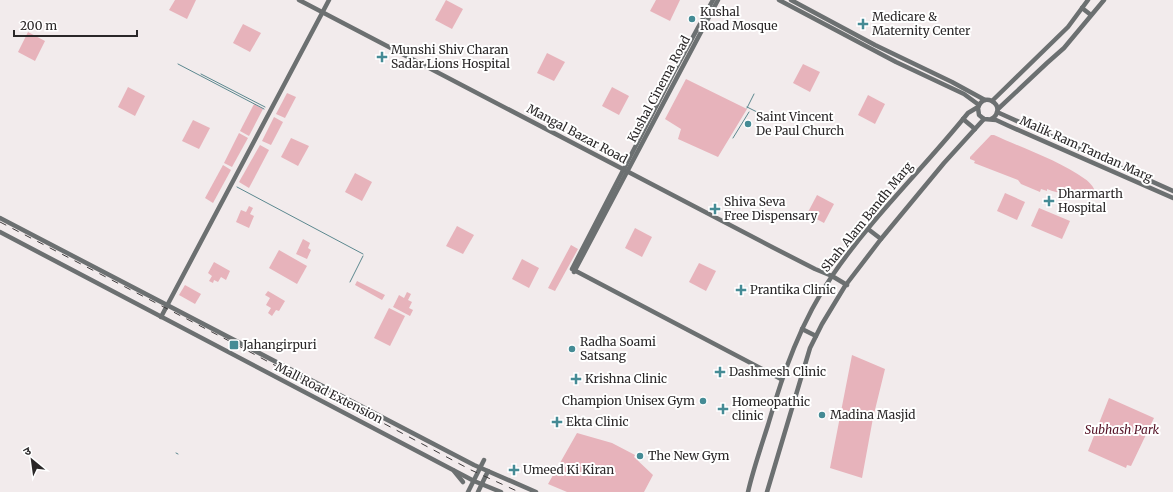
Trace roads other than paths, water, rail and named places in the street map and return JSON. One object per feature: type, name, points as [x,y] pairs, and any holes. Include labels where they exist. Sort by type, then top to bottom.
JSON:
[{"type":"street","name":"Mangal Bazar Road","points":[[298,0],[625,171],[846,284]]},
{"type":"street","points":[[161,317],[329,0]]},
{"type":"street","name":"Kushal Cinema Road","points":[[713,0],[703,23],[573,270],[781,378]]},
{"type":"street","name":"Kushal Cinema Road","points":[[703,23],[718,0]]},
{"type":"street","points":[[779,0],[801,9],[864,46],[964,94],[979,106]]},
{"type":"street","points":[[791,0],[801,9]]},
{"type":"street","points":[[992,101],[1068,27],[1088,0]]},
{"type":"street","points":[[985,100],[979,106],[979,115],[984,119],[994,118],[998,110],[1064,48],[1104,0]]},
{"type":"street","points":[[1082,8],[1091,16]]},
{"type":"street","points":[[812,15],[867,40],[985,100],[992,101],[995,103],[998,110]]},
{"type":"street","points":[[864,46],[867,40]]},
{"type":"street","name":"Shah Alam Bandh Marg","points":[[748,492],[781,378],[816,301],[832,276],[868,229],[970,111],[979,106]]},
{"type":"street","name":"Malik Ram Tandan Marg","points":[[998,110],[1142,178],[1173,191]]},
{"type":"street","points":[[963,119],[975,129]]},
{"type":"street","name":"Shah Alam Bandh Marg","points":[[766,492],[810,348],[822,324],[846,284],[881,239],[944,163],[984,119]]},
{"type":"street","name":"Malik Ram Tandan Marg","points":[[991,119],[1173,198]]},
{"type":"street","points":[[1140,184],[1142,178]]},
{"type":"street","points":[[0,218],[481,468],[536,492]]},
{"type":"street","points":[[868,229],[881,239]]},
{"type":"street","name":"Mall Road Extension","points":[[0,232],[474,481],[501,492]]},
{"type":"street","points":[[802,329],[816,336]]},
{"type":"street","points":[[468,492],[484,460]]},
{"type":"street","points":[[453,469],[463,482]]},
{"type":"street","points":[[478,492],[488,471]]},
{"type":"waterway","points":[[178,64],[264,109]]},
{"type":"waterway","points":[[201,74],[265,107]]},
{"type":"waterway","points":[[747,108],[754,94]]},
{"type":"waterway","points":[[747,107],[761,114]]},
{"type":"waterway","points":[[733,138],[749,112]]},
{"type":"waterway","points":[[237,187],[363,254]]},
{"type":"waterway","points":[[350,282],[363,256]]},
{"type":"railway","points":[[0,222],[235,344],[471,470],[519,492]]},
{"type":"place","name":"Kushal Road Mosque","points":[[692,19]]},
{"type":"place","name":"Medicare & Maternity Center","points":[[863,24]]},
{"type":"place","name":"Munshi Shiv Charan Sadar Lions Hospital","points":[[382,57]]},
{"type":"place","name":"Saint Vincent De Paul Church","points":[[748,124]]},
{"type":"place","name":"Dharmarth Hospital","points":[[1049,201]]},
{"type":"place","name":"Shiva Seva Free Dispensary","points":[[715,209]]},
{"type":"place","name":"Prantika Clinic","points":[[741,290]]},
{"type":"place","name":"Jahangirpuri","points":[[234,345]]},
{"type":"place","name":"Radha Soami Satsang","points":[[572,349]]},
{"type":"place","name":"Dashmesh Clinic","points":[[720,372]]},
{"type":"place","name":"Krishna Clinic","points":[[576,379]]},
{"type":"place","name":"Champion Unisex Gym","points":[[703,401]]},
{"type":"place","name":"Homeopathic clinic","points":[[723,409]]},
{"type":"place","name":"Madina Masjid","points":[[822,415]]},
{"type":"place","name":"Ekta Clinic","points":[[557,422]]},
{"type":"place","name":"The New Gym","points":[[640,456]]},
{"type":"place","name":"Umeed Ki Kiran","points":[[514,470]]},
{"type":"park label","name":"Subhash Park","points":[[1122,430]]}]
